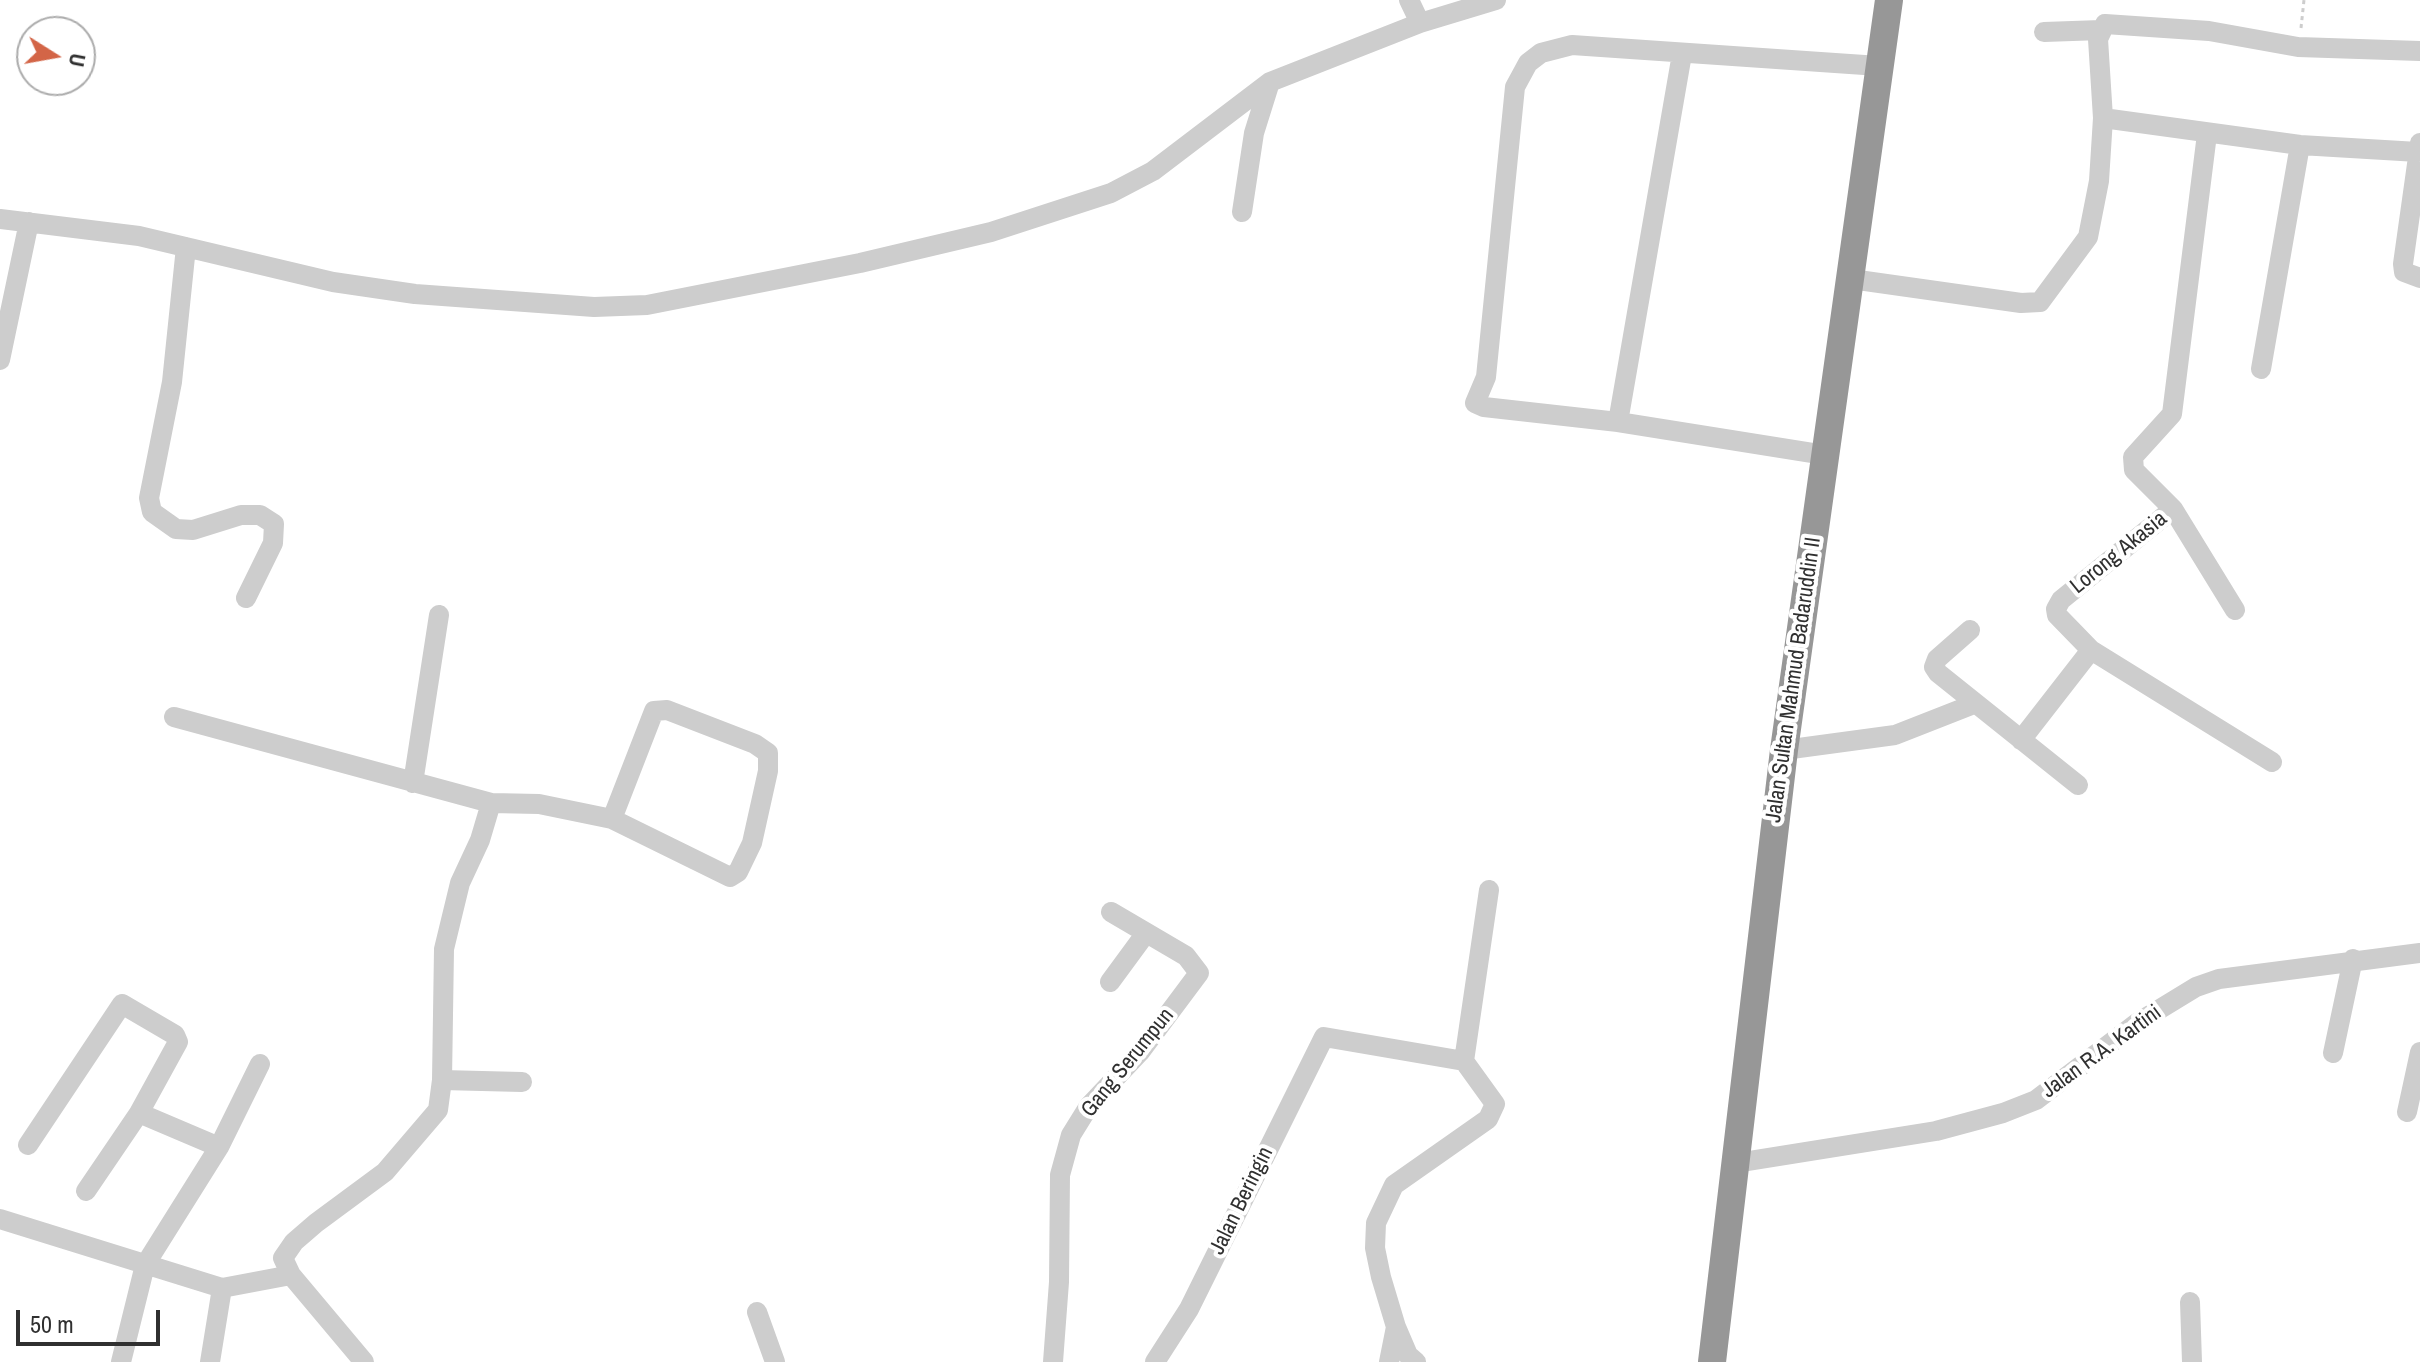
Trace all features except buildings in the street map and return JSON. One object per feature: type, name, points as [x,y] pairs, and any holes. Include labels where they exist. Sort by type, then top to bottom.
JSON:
[{"type":"highway","name":"Jalan Sultan Mahmud Badaruddin II","points":[[1712,1362],[1784,750],[1889,0]]},
{"type":"street","points":[[1409,0],[1420,23]]},
{"type":"street","points":[[0,219],[139,236],[333,282],[415,294],[594,307],[647,305],[860,263],[977,235],[1111,193],[1153,171],[1270,82],[1420,23],[1496,0]]},
{"type":"street","points":[[1851,279],[2021,303],[2040,302],[2088,237],[2099,181],[2103,118],[2098,39],[2105,24],[2196,30],[2298,47],[2420,51]]},
{"type":"street","points":[[2044,32],[2101,30]]},
{"type":"street","points":[[1825,455],[1618,422],[1484,407],[1475,403],[1486,377],[1515,87],[1528,63],[1555,47],[1572,45],[1879,66]]},
{"type":"street","points":[[1618,422],[1682,54]]},
{"type":"street","points":[[1242,212],[1254,133],[1270,82]]},
{"type":"street","points":[[2103,118],[2300,145],[2419,147],[2403,264],[2404,272],[2420,278]]},
{"type":"street","points":[[2173,509],[2134,470],[2133,457],[2172,414],[2207,134]]},
{"type":"street","points":[[2261,369],[2300,145]]},
{"type":"street","points":[[0,360],[29,222]]},
{"type":"street","points":[[186,247],[172,382],[149,498],[152,512],[176,529],[193,530],[241,515],[260,515],[274,524],[273,543],[246,598]]},
{"type":"street","name":"Lorong Akasia","points":[[2235,610],[2173,509],[2061,600],[2057,615],[2091,650],[2272,762]]},
{"type":"street","points":[[413,783],[439,615]]},
{"type":"street","points":[[1970,630],[1937,659],[1934,667],[1974,704],[2078,785]]},
{"type":"street","points":[[2021,740],[2091,650]]},
{"type":"street","points":[[1784,750],[1895,735],[1974,704]]},
{"type":"street","points":[[174,717],[491,803],[539,804],[612,819],[730,877],[738,872],[752,843],[768,771],[768,753],[755,744],[667,710],[654,711],[612,819]]},
{"type":"street","points":[[364,1362],[291,1275],[283,1258],[316,1223],[385,1172],[438,1110],[442,1080],[444,949],[460,883],[480,840],[491,803]]},
{"type":"street","points":[[1416,1362],[1408,1355],[1396,1327],[1375,1248],[1376,1223],[1394,1185],[1488,1119],[1493,1111],[1491,1096],[1464,1061],[1489,890]]},
{"type":"street","name":"Gang Serumpun","points":[[1053,1362],[1059,1282],[1060,1175],[1071,1135],[1089,1106],[1140,1052],[1199,973],[1196,964],[1186,956],[1111,912]]},
{"type":"street","points":[[1110,982],[1146,933]]},
{"type":"street","name":"Jalan R.A. Kartini","points":[[1736,1163],[1936,1131],[2003,1113],[2036,1100],[2137,1023],[2196,987],[2257,971],[2420,953]]},
{"type":"street","points":[[2333,1053],[2353,959]]},
{"type":"street","points":[[28,1145],[122,1004],[175,1035],[178,1042],[139,1113],[86,1191]]},
{"type":"street","name":"Jalan Beringin","points":[[1155,1362],[1189,1309],[1324,1037],[1464,1061]]},
{"type":"street","points":[[2407,1112],[2420,1052]]},
{"type":"street","points":[[121,1362],[145,1265],[219,1147],[260,1064]]},
{"type":"street","points":[[442,1080],[522,1082]]},
{"type":"street","points":[[139,1113],[219,1147]]},
{"type":"street","points":[[0,1219],[222,1288],[291,1275]]},
{"type":"street","points":[[210,1362],[222,1288]]},
{"type":"street","points":[[2190,1302],[2192,1362]]},
{"type":"street","points":[[757,1312],[775,1362]]},
{"type":"street","points":[[1389,1362],[1396,1327]]},
{"type":"path","points":[[2298,47],[2304,0]]}]
